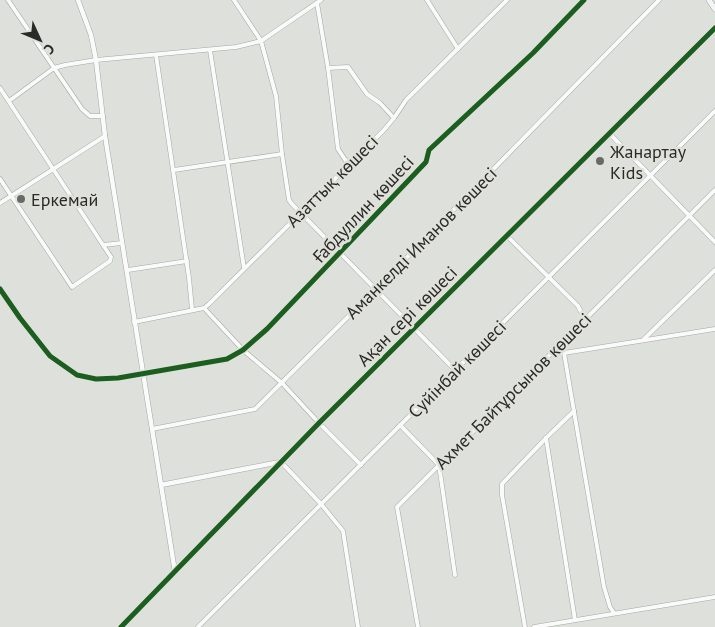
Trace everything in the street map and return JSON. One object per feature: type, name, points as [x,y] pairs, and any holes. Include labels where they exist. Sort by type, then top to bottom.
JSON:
[{"type":"main road","points":[[709,0],[715,9]]},
{"type":"street","points":[[8,0],[86,114],[90,116],[103,116]]},
{"type":"street","points":[[78,0],[91,35],[96,60],[105,136],[175,572]]},
{"type":"street","points":[[234,0],[261,41],[276,96],[289,200],[455,370]]},
{"type":"street","points":[[427,0],[458,50]]},
{"type":"street","name":"Азаттық көшесі","points":[[204,308],[394,118],[406,100],[507,0]]},
{"type":"street","name":"Ғабдуллин көшесі","points":[[0,289],[50,356],[77,375],[96,379],[118,378],[228,359],[243,350],[267,330],[426,162],[429,150],[533,53],[584,0]]},
{"type":"street","name":"Аманкелді Иманов көшесі","points":[[152,429],[255,409],[376,289],[659,0]]},
{"type":"street","points":[[9,101],[54,68],[96,60],[236,47],[261,41],[319,2],[338,149],[348,164]]},
{"type":"street","name":"Ақан сері көшесі","points":[[121,627],[319,423],[715,28]]},
{"type":"street","points":[[210,50],[244,268]]},
{"type":"street","points":[[156,55],[187,261],[192,309]]},
{"type":"street","points":[[328,68],[348,67],[367,94],[380,103],[394,118]]},
{"type":"street","points":[[0,88],[111,257],[110,260],[72,287],[12,195],[0,180]]},
{"type":"street","name":"Суйінбай көшесі","points":[[198,627],[715,110]]},
{"type":"street","points":[[610,134],[715,242]]},
{"type":"street","points":[[0,203],[105,136]]},
{"type":"street","points":[[174,170],[282,154]]},
{"type":"street","name":"Ахмет Байтұрсынов көшесі","points":[[418,627],[397,507],[715,190]]},
{"type":"street","points":[[508,236],[578,306],[585,320]]},
{"type":"street","points":[[103,245],[122,243]]},
{"type":"street","points":[[128,270],[187,261]]},
{"type":"street","points":[[644,339],[715,270]]},
{"type":"street","points":[[134,322],[204,308],[243,350],[282,383],[361,465]]},
{"type":"street","points":[[564,353],[715,329]]},
{"type":"street","points":[[560,345],[564,353],[604,587],[610,607],[614,613]]},
{"type":"street","points":[[525,627],[502,495],[502,484],[574,411]]},
{"type":"street","points":[[400,425],[439,465],[455,574]]},
{"type":"street","points":[[546,438],[575,620]]},
{"type":"street","points":[[161,485],[281,462],[321,504],[343,531],[358,627]]},
{"type":"street","points":[[534,627],[715,597]]},
{"type":"cycle path","points":[[0,289],[50,356],[77,375],[96,379],[118,378],[227,359],[243,350],[267,329],[426,162],[429,150],[533,53],[584,0]]},
{"type":"cycle path","points":[[121,627],[319,423],[715,28]]},
{"type":"place","name":"Жанартау Kids","points":[[600,161]]},
{"type":"place","name":"Еркемай","points":[[21,199]]}]
